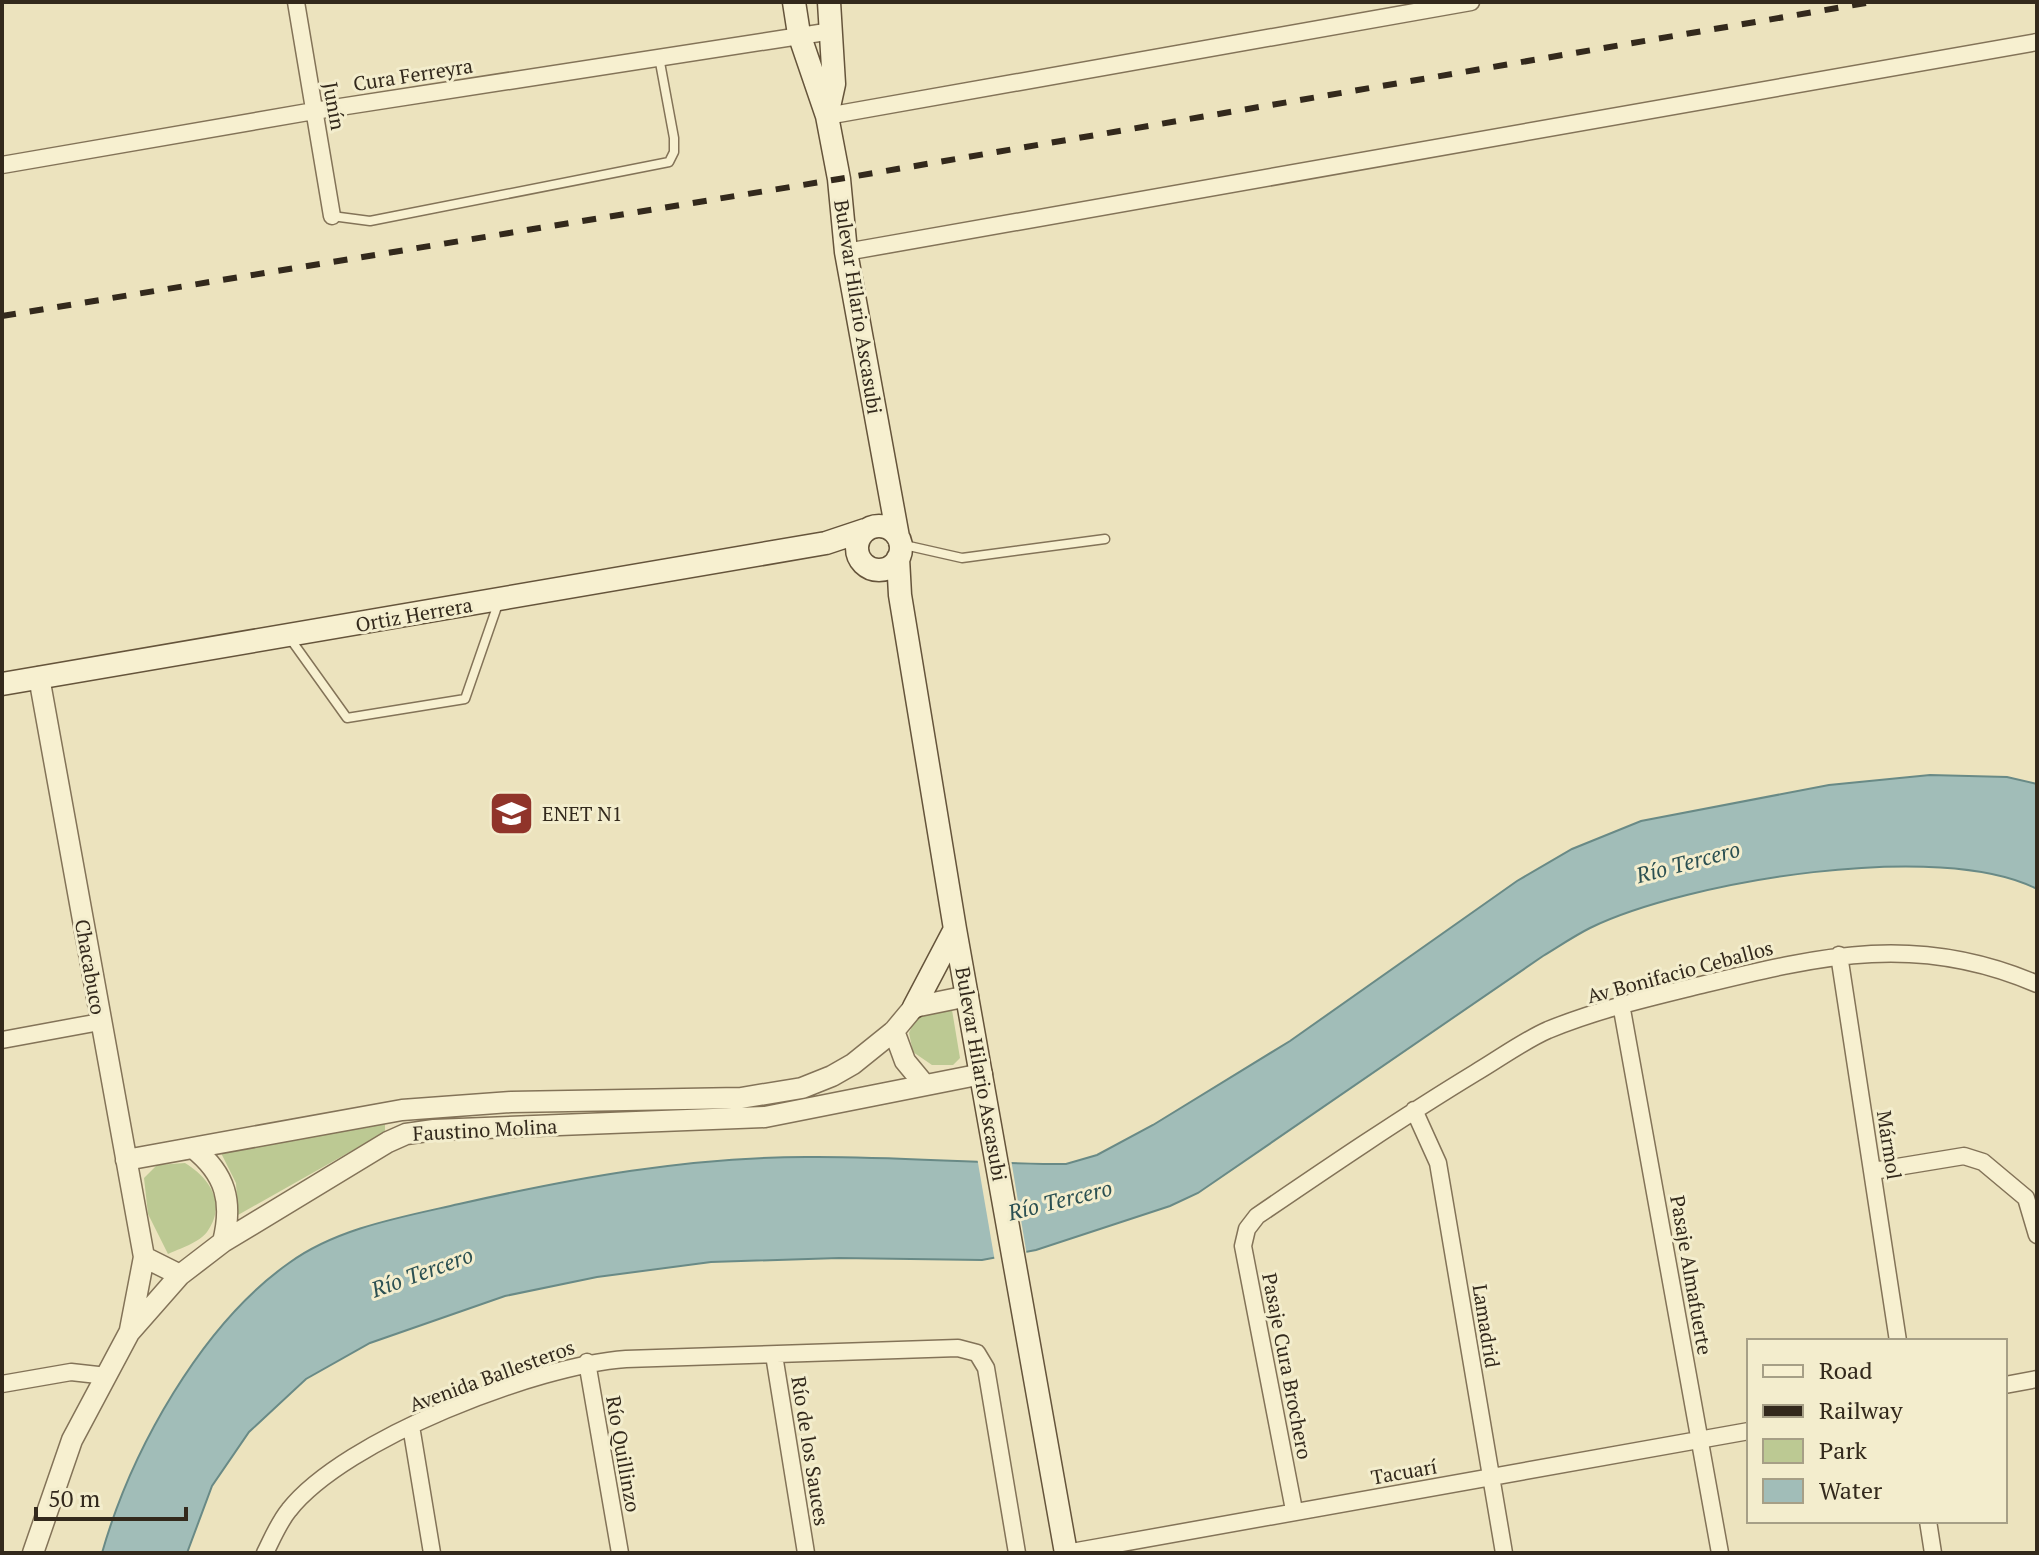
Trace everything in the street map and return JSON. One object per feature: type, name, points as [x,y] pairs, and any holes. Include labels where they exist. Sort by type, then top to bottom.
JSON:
[{"type":"main road","name":"Bulevar Hilario Ascasubi","points":[[794,2],[799,34],[827,116],[839,179],[846,252],[889,498],[883,546],[900,595],[955,929],[1066,1553]]},
{"type":"main road","name":"Bulevar Hilario Ascasubi","points":[[827,116],[834,84],[829,2]]},
{"type":"main road","name":"Ortiz Herrera","points":[[2,684],[826,543],[883,546]]},
{"type":"main road","points":[[914,1007],[955,929]]},
{"type":"street","name":"Junín","points":[[296,2],[332,216]]},
{"type":"street","points":[[827,116],[1471,2]]},
{"type":"street","name":"Cura Ferreyra","points":[[2,165],[314,111],[832,31]]},
{"type":"street","points":[[846,252],[2037,42]]},
{"type":"street","name":"Chacabuco","points":[[39,677],[144,1257]]},
{"type":"street","name":"Av Bonifacio Ceballos","points":[[1247,1229],[1257,1216],[1414,1110],[1546,1031],[1621,1004],[1839,955],[1894,951],[1977,963],[2037,984]]},
{"type":"street","name":"Mármol","points":[[1839,955],[1898,1339]]},
{"type":"street","points":[[914,1007],[968,996]]},
{"type":"street","name":"Pasaje Almafuerte","points":[[1621,1004],[1720,1553]]},
{"type":"street","name":"Faustino Molina","points":[[126,1160],[402,1110],[527,1102],[741,1098],[776,1093],[832,1076],[853,1064],[894,1031],[914,1007]]},
{"type":"street","points":[[2,1040],[100,1022]]},
{"type":"street","points":[[894,1031],[905,1061],[924,1084]]},
{"type":"street","name":"Faustino Molina","points":[[129,1333],[180,1275],[223,1242],[406,1134],[765,1117],[982,1074]]},
{"type":"street","name":"Lamadrid","points":[[1414,1110],[1438,1163],[1504,1553]]},
{"type":"street","points":[[193,1148],[217,1171],[225,1185],[229,1204],[223,1242]]},
{"type":"street","points":[[1873,1171],[1964,1156],[1983,1162],[2026,1198],[2037,1235]]},
{"type":"street","name":"Pasaje Cura Brochero","points":[[1247,1229],[1243,1246],[1294,1510]]},
{"type":"street","points":[[33,1553],[72,1440],[129,1333],[144,1257],[180,1275]]},
{"type":"street","name":"Avenida Ballesteros","points":[[265,1553],[288,1510],[333,1470],[411,1426],[538,1376],[587,1362],[958,1348],[977,1353],[986,1368],[1017,1553]]},
{"type":"street","name":"Río de los Sauces","points":[[774,1355],[806,1553]]},
{"type":"street","name":"Río Quillinzo","points":[[587,1362],[620,1553]]},
{"type":"street","points":[[2,1384],[71,1372],[107,1376]]},
{"type":"street","points":[[2007,1385],[2037,1379]]},
{"type":"street","points":[[411,1426],[432,1553]]},
{"type":"street","name":"Tacuarí","points":[[1066,1553],[1747,1431]]},
{"type":"street","points":[[1928,1523],[1933,1553]]},
{"type":"lane","points":[[332,216],[370,221],[669,162],[674,152],[674,138],[659,57]]},
{"type":"lane","points":[[883,546],[962,558],[1105,539]]},
{"type":"lane","points":[[289,636],[347,718],[465,699],[500,600]]},
{"type":"green space","points":[[952,1010],[960,1058],[953,1065],[932,1065],[913,1052],[909,1033],[917,1016]]},
{"type":"green space","points":[[385,1124],[385,1132],[238,1215],[236,1183],[221,1153]]},
{"type":"green space","points":[[185,1163],[208,1184],[216,1212],[204,1236],[168,1254],[148,1214],[144,1178],[157,1165]]},
{"type":"water","name":"Río Tercero","points":[[1930,775],[2007,777],[2037,784],[2037,889],[1994,874],[1940,867],[1879,867],[1814,872],[1748,882],[1633,911],[1590,928],[1543,956],[1198,1193],[1170,1206],[1036,1250],[982,1260],[839,1258],[711,1262],[597,1277],[505,1296],[370,1343],[306,1379],[249,1432],[212,1486],[187,1553],[102,1553],[131,1473],[173,1393],[199,1355],[257,1289],[308,1251],[349,1232],[502,1195],[675,1165],[806,1157],[1066,1164],[1097,1155],[1153,1125],[1290,1041],[1517,881],[1572,849],[1641,821],[1829,785]]},
{"type":"pier","points":[[977,1157],[1011,1159],[1027,1256],[995,1262]]},
{"type":"railway","points":[[2,316],[839,179],[1872,2]]},
{"type":"place","name":"ENET N1","points":[[511,814]]}]
